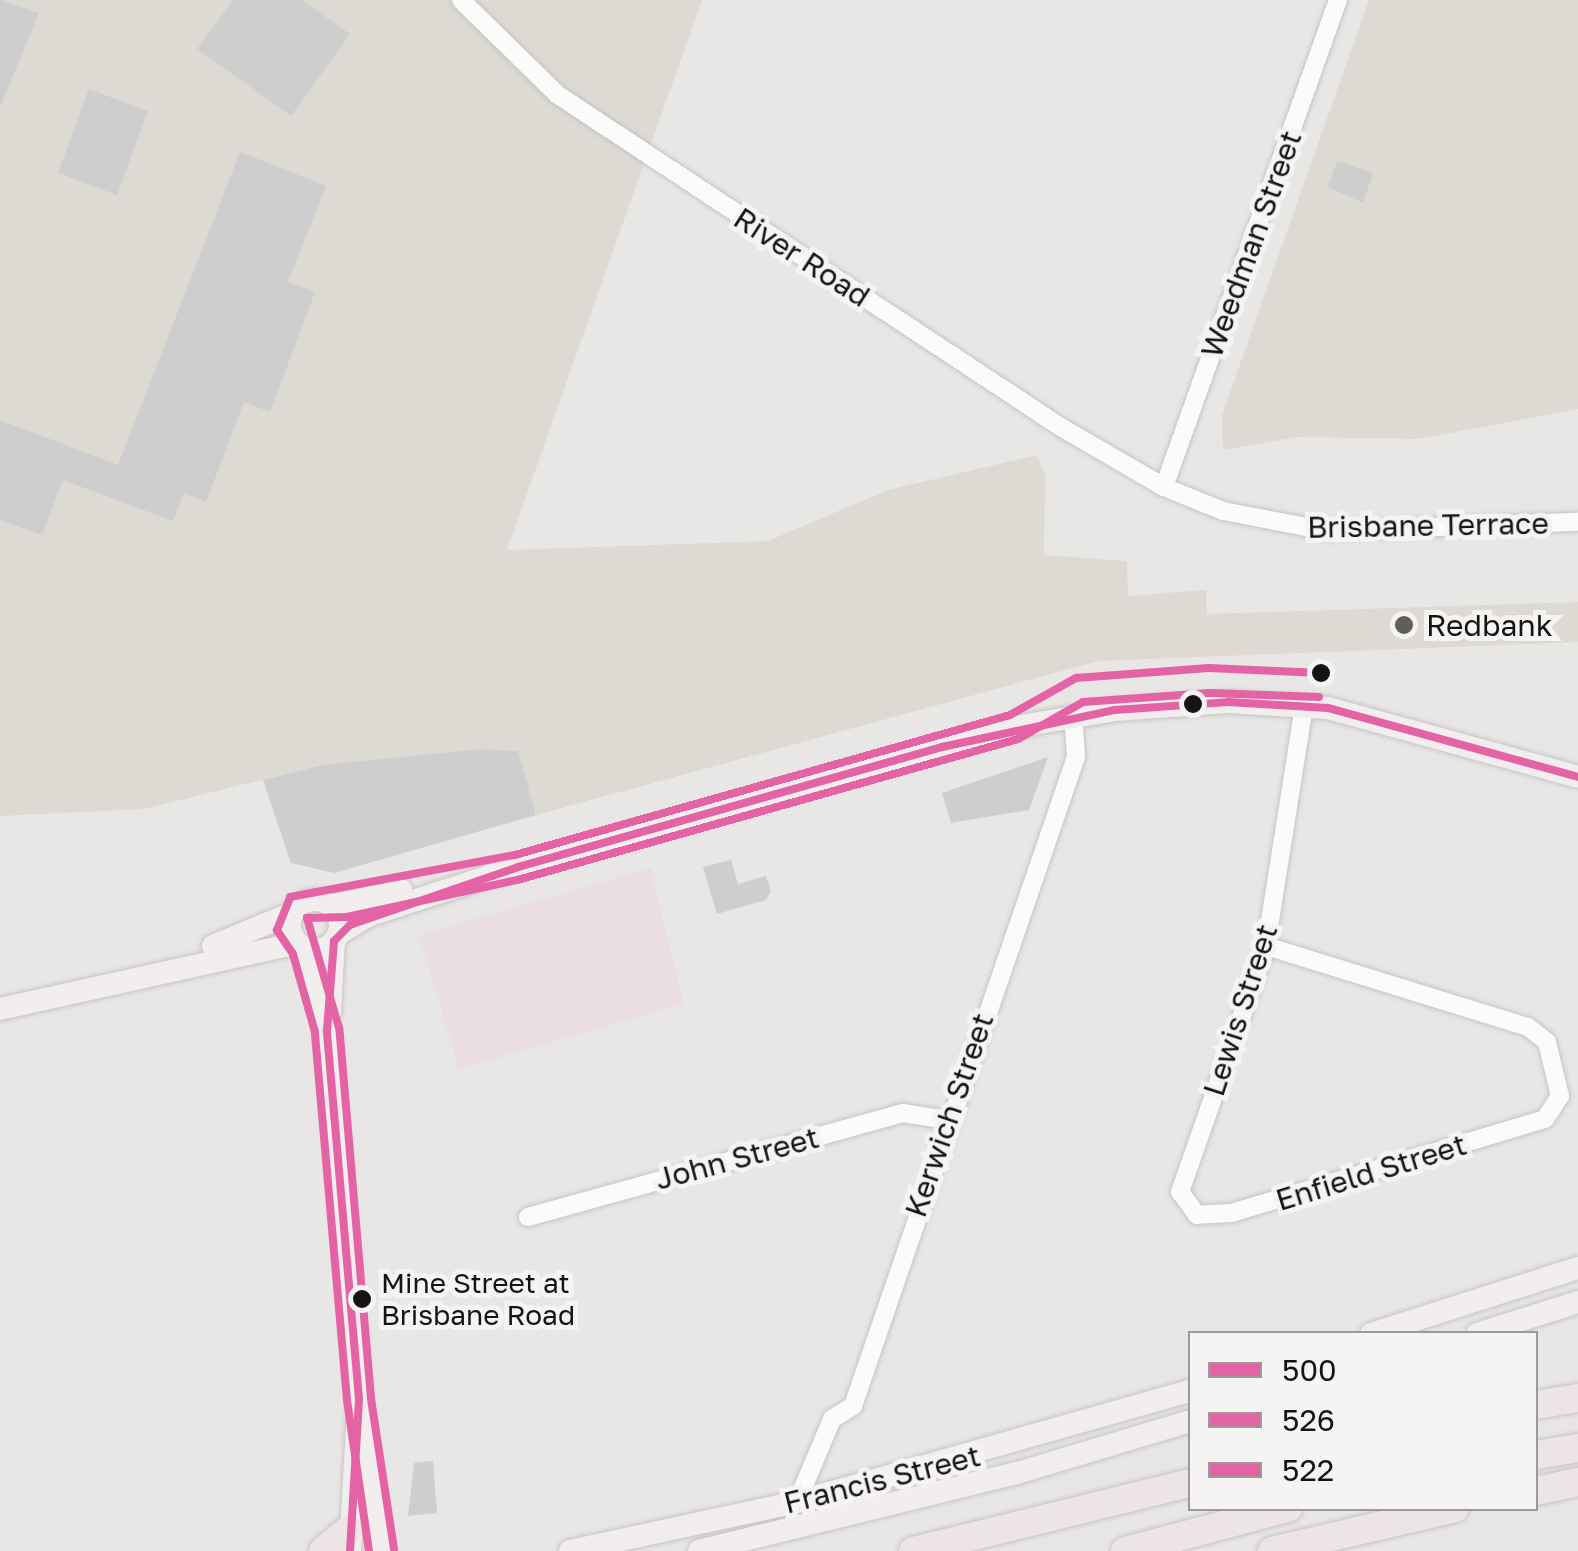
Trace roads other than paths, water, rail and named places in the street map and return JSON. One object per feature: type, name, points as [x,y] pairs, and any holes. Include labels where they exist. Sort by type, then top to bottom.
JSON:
[{"type":"highway","points":[[1538,1405],[1578,1398]]},
{"type":"highway","points":[[1538,1455],[1578,1448]]},
{"type":"highway","points":[[913,1551],[1188,1482]]},
{"type":"highway","points":[[1538,1491],[1578,1482]]},
{"type":"highway","points":[[1125,1551],[1277,1511]]},
{"type":"highway","points":[[1272,1551],[1441,1511]]},
{"type":"highway","points":[[323,1551],[349,1540]]},
{"type":"main road","points":[[0,1008],[170,966],[336,938],[370,915],[518,867],[1073,715],[1180,704],[1304,706],[1386,721],[1578,777]]},
{"type":"main road","points":[[170,966],[292,912],[306,901],[331,906],[518,867]]},
{"type":"main road","points":[[331,906],[336,938],[327,1030],[359,1398],[382,1551]]},
{"type":"main road","points":[[292,912],[327,1030]]},
{"type":"main road","points":[[1379,1331],[1578,1268]]},
{"type":"main road","points":[[1486,1331],[1578,1302]]},
{"type":"main road","name":"Francis Street","points":[[570,1551],[797,1502],[1188,1392]]},
{"type":"main road","points":[[349,1540],[359,1398]]},
{"type":"main road","name":"Francis Street","points":[[699,1551],[1017,1474],[1188,1422]]},
{"type":"street","name":"River Road","points":[[461,0],[558,95],[1059,426],[1164,486]]},
{"type":"street","name":"Weedman Street","points":[[1164,486],[1338,0]]},
{"type":"street","name":"Brisbane Terrace","points":[[1164,486],[1223,512],[1328,532],[1578,522]]},
{"type":"street","name":"Lewis Street","points":[[1180,1192],[1266,946],[1304,706]]},
{"type":"street","name":"Kerwich Street","points":[[797,1502],[832,1419],[852,1406],[947,1120],[1076,757],[1073,715]]},
{"type":"street","name":"Enfield Street","points":[[1180,1192],[1196,1215],[1232,1214],[1545,1119],[1560,1096],[1547,1042],[1528,1027],[1266,946]]},
{"type":"street","name":"John Street","points":[[528,1217],[903,1113],[947,1120]]},
{"type":"place","name":"Redbank","points":[[1404,625]]},
{"type":"place","name":"Mine Street at Brisbane Road","points":[[362,1299]]}]
